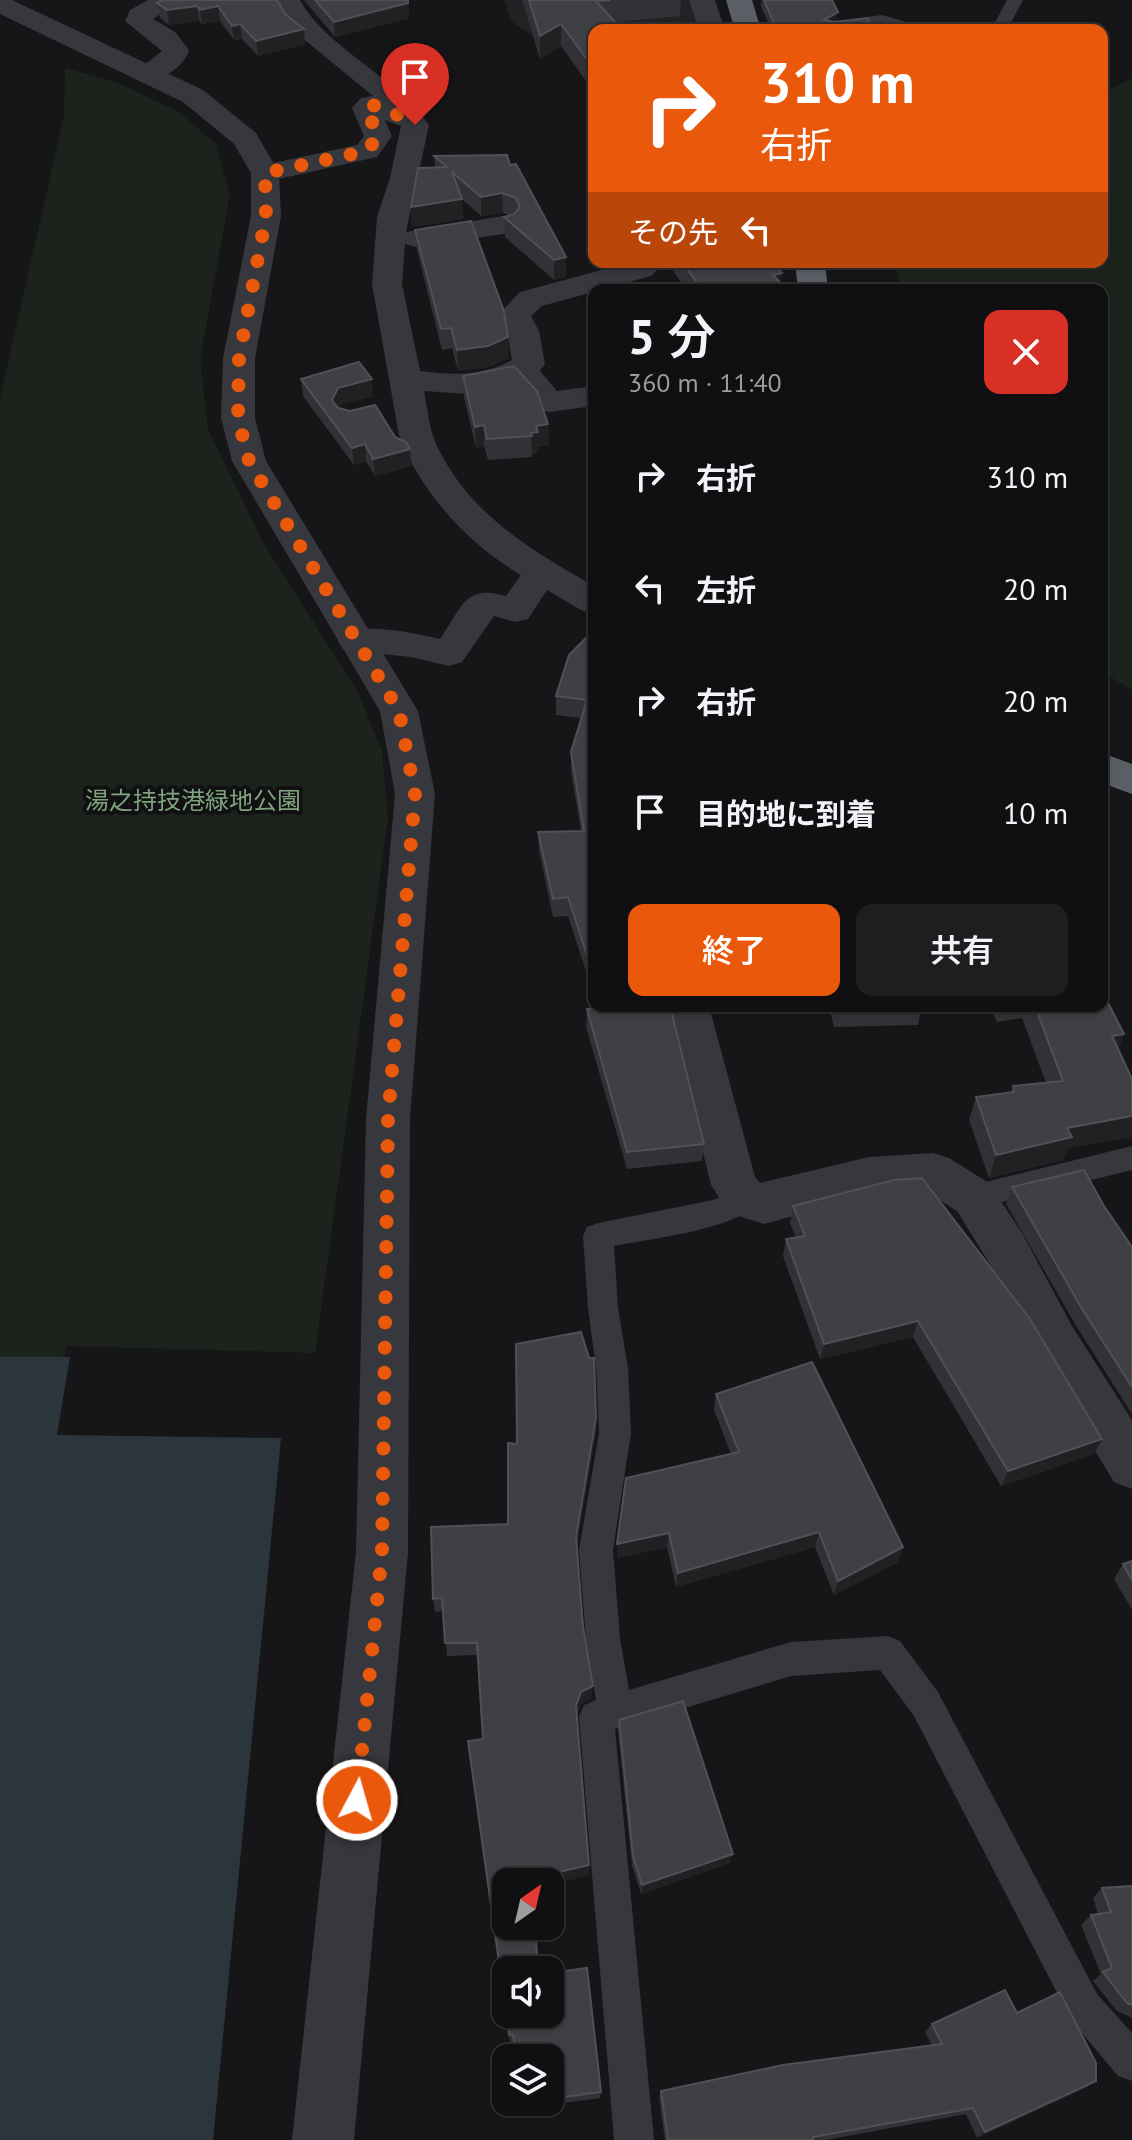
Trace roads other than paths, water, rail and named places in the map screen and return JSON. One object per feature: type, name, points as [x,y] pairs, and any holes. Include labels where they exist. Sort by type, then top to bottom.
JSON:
[{"type":"highway","points":[[739,0],[746,24]]},
{"type":"highway","points":[[1108,770],[1132,780]]},
{"type":"street","points":[[147,74],[174,57],[176,50],[166,38],[138,21],[139,16],[167,0]]},
{"type":"street","points":[[287,0],[298,21],[385,92],[415,125],[405,178],[392,217],[387,284],[403,378],[422,451],[455,501],[508,552],[588,599]]},
{"type":"street","points":[[702,0],[710,24]]},
{"type":"street","points":[[0,4],[193,96],[246,139],[265,173],[266,216],[239,358],[238,418],[249,461],[399,711],[415,794],[388,1119],[382,1552],[323,2140]]},
{"type":"street","points":[[265,173],[367,151],[378,136],[366,108],[371,104],[393,115],[405,114]]},
{"type":"street","points":[[390,242],[503,225]]},
{"type":"street","points":[[403,378],[481,385],[509,378],[529,364],[523,331],[515,314],[531,299],[642,268]]},
{"type":"street","points":[[522,369],[549,402],[588,397]]},
{"type":"street","points":[[379,408],[389,410],[411,446],[422,451]]},
{"type":"street","points":[[356,641],[411,645],[449,653],[485,602],[515,610],[541,572]]},
{"type":"street","points":[[690,1012],[734,1185],[745,1199],[764,1204],[869,1176],[933,1172],[973,1197],[1005,1247],[1055,1341],[1132,1465]]},
{"type":"lane","points":[[1002,24],[1015,0]]},
{"type":"lane","points":[[852,24],[871,18],[883,18],[898,24]]},
{"type":"lane","points":[[973,1197],[1132,1158]]},
{"type":"lane","points":[[615,1711],[603,1638],[596,1550],[615,1433],[612,1368],[603,1308],[598,1236],[718,1212],[745,1199]]},
{"type":"lane","points":[[634,2140],[596,1717],[791,1659],[888,1653],[926,1704],[1084,2007],[1132,2062]]},
{"type":"park label","name":"湯之持技港緑地公園","points":[[193,800]]}]
